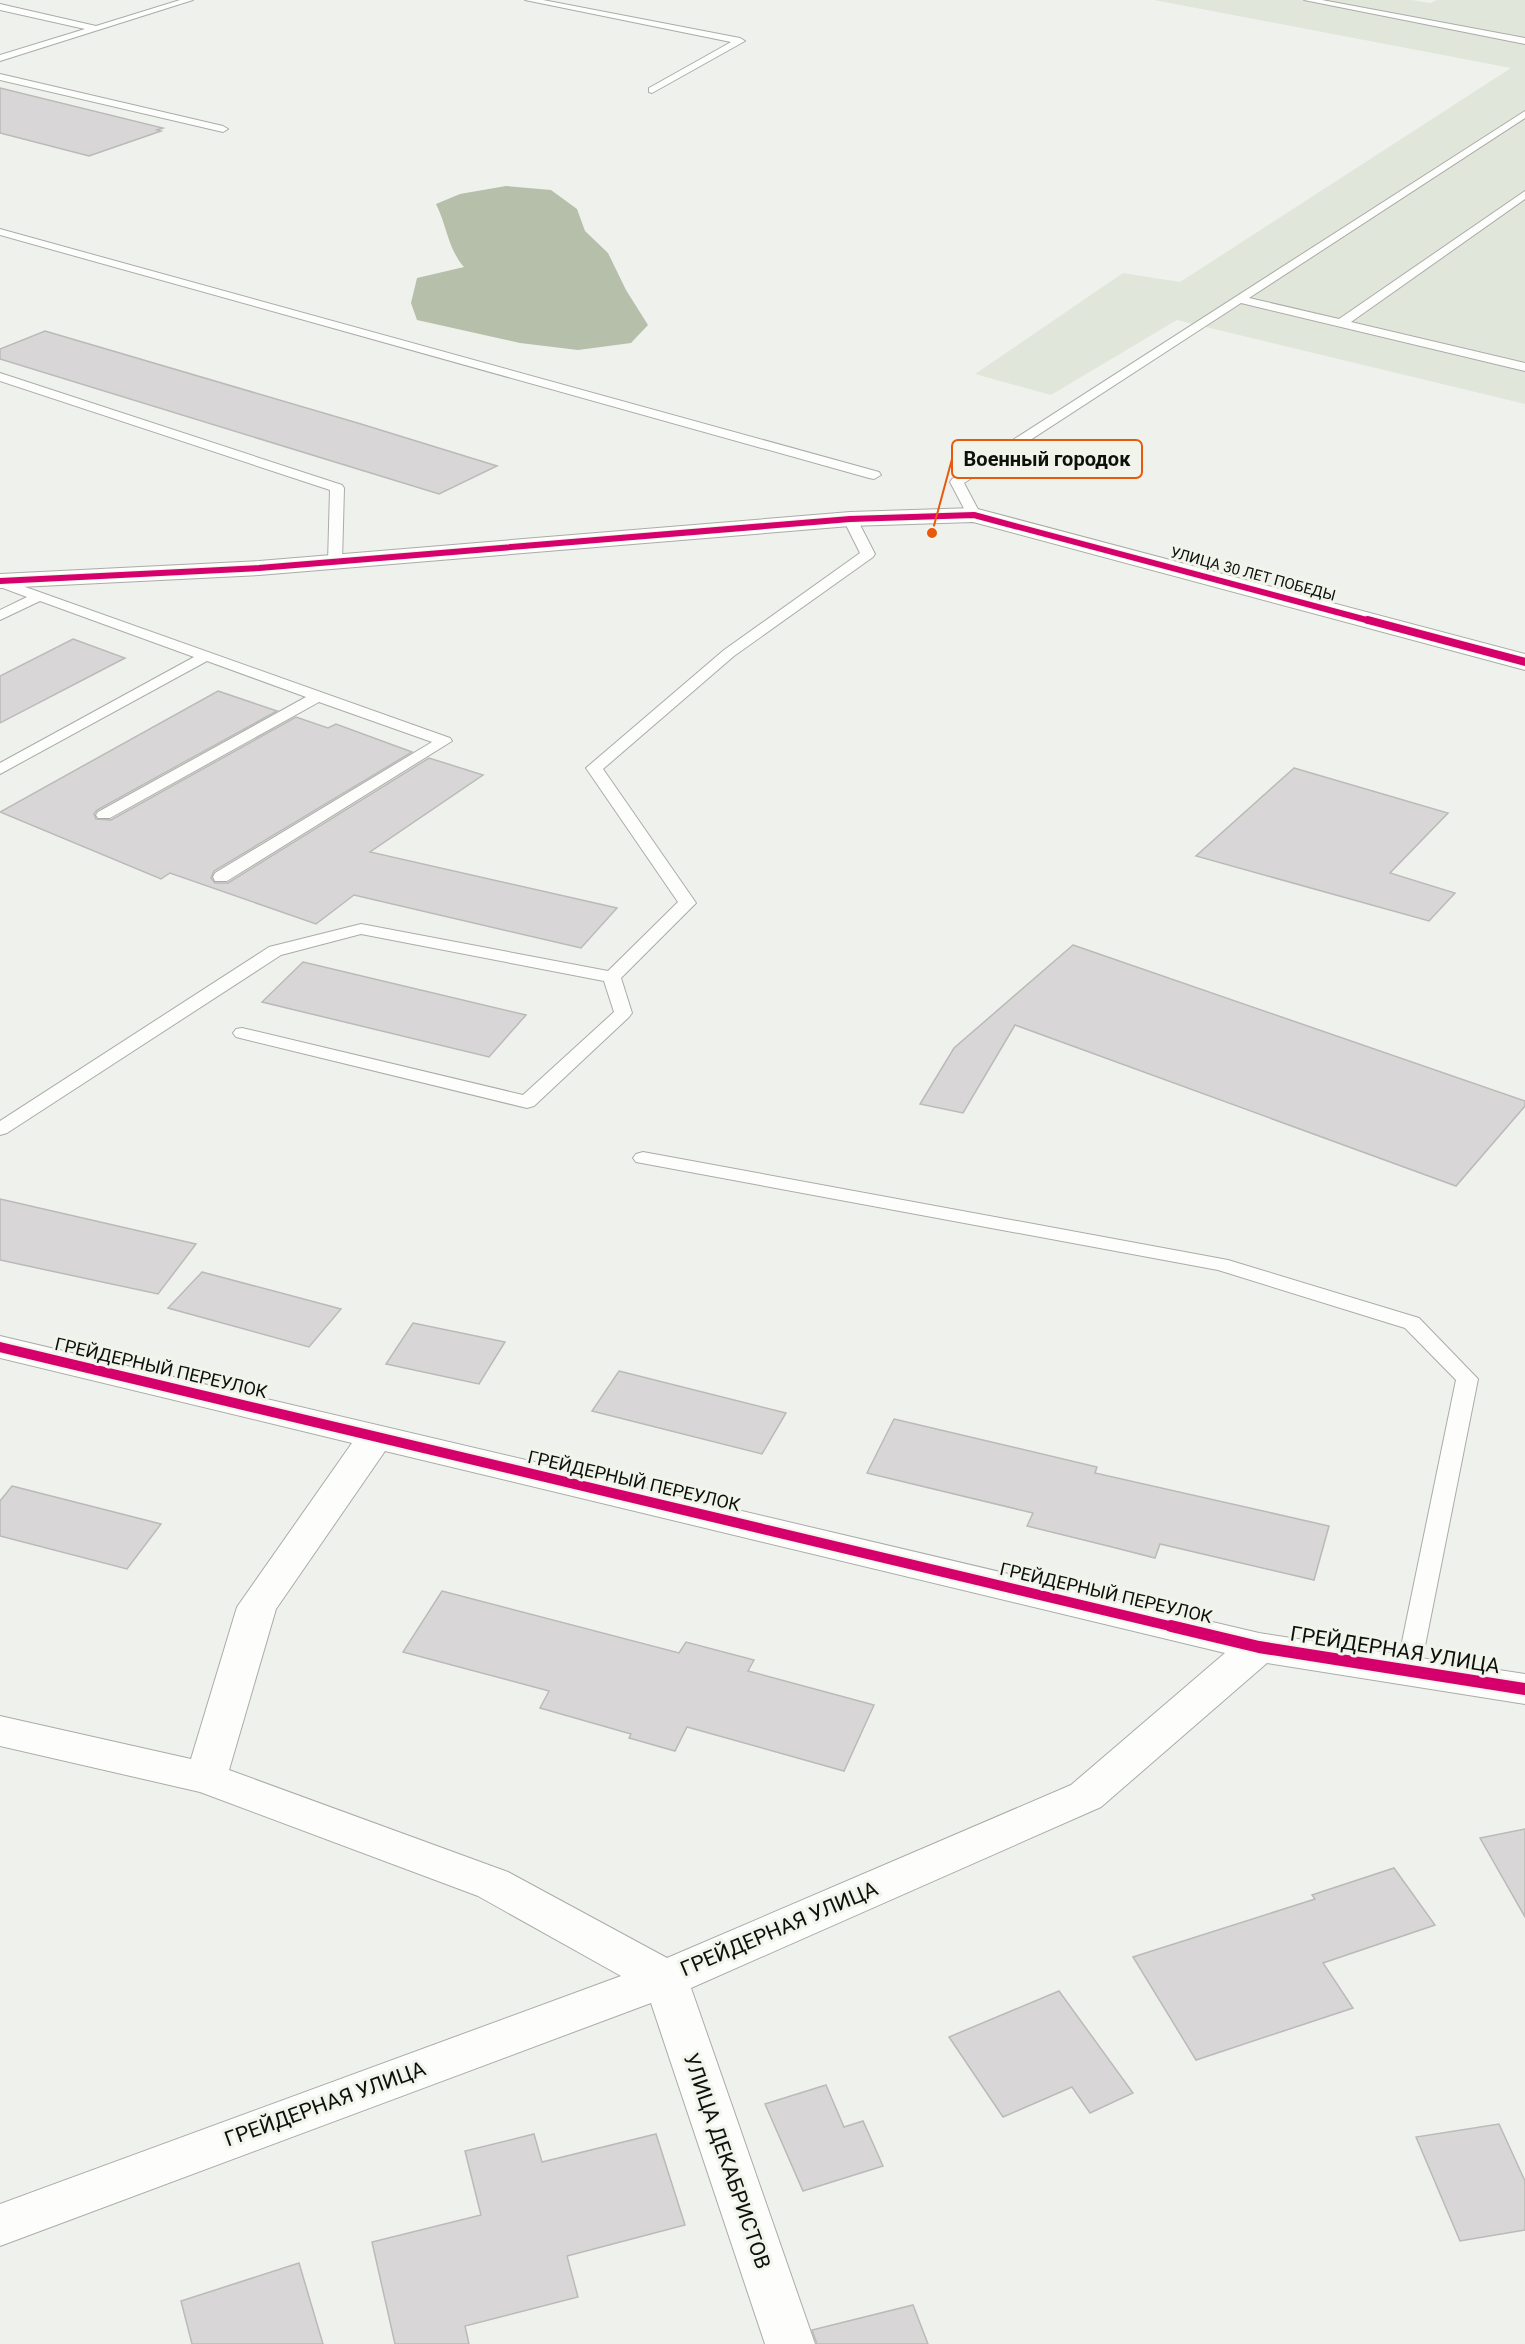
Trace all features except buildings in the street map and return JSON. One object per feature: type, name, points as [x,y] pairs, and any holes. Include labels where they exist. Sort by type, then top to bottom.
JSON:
[{"type":"street","name":"УЛИЦА 30 ЛЕТ ПОБЕДЫ","points":[[0,581],[259,568],[850,519],[974,515],[1525,662]]},
{"type":"street","name":"ГРЕЙДЕРНЫЙ ПЕРЕУЛОК","points":[[0,1347],[1259,1647]]},
{"type":"street","points":[[206,1778],[257,1607],[376,1436]]},
{"type":"street","name":"ГРЕЙДЕРНАЯ УЛИЦА","points":[[0,2225],[665,1979],[1086,1796],[1259,1647],[1525,1689]]},
{"type":"street","points":[[0,1731],[206,1778],[493,1884],[665,1979]]},
{"type":"street","name":"УЛИЦА ДЕКАБРИСТОВ","points":[[665,1979],[790,2344]]},
{"type":"lane","points":[[0,58],[189,0]]},
{"type":"lane","points":[[529,0],[740,41],[652,90]]},
{"type":"lane","points":[[1308,0],[1525,41]]},
{"type":"lane","points":[[0,7],[95,29]]},
{"type":"lane","points":[[0,77],[223,129]]},
{"type":"lane","points":[[974,515],[957,482],[1525,114]]},
{"type":"lane","points":[[1342,324],[1525,194]]},
{"type":"lane","points":[[0,232],[874,475]]},
{"type":"lane","points":[[1238,299],[1525,367]]},
{"type":"lane","points":[[0,376],[337,488],[335,562]]},
{"type":"lane","points":[[612,977],[687,903],[594,768],[729,653],[868,554],[850,519]]},
{"type":"lane","points":[[0,581],[444,741],[221,877]]},
{"type":"lane","points":[[0,616],[40,596]]},
{"type":"lane","points":[[0,769],[206,656]]},
{"type":"lane","points":[[104,815],[318,696]]},
{"type":"lane","points":[[0,1129],[276,951],[340,934],[361,929],[612,977]]},
{"type":"lane","points":[[242,1033],[527,1102],[624,1013],[612,977]]},
{"type":"lane","points":[[643,1158],[1221,1264],[1412,1323],[1467,1379],[1408,1671]]},
{"type":"shaded area","points":[[1154,0],[1412,0],[1430,3],[1437,0],[1525,0],[1525,404],[1177,320],[1051,395],[975,374],[1123,273],[1180,282],[1511,68]]},
{"type":"shaded area","points":[[506,186],[551,190],[577,209],[585,231],[608,253],[626,290],[648,325],[631,343],[578,350],[520,343],[417,320],[411,303],[417,278],[464,267],[454,253],[436,204],[460,194]]},
{"type":"cycle path","points":[[0,581],[259,568],[850,519],[974,515],[1525,662]]},
{"type":"cycle path","points":[[0,1347],[1259,1647],[1525,1689]]},
{"type":"place","name":"Военный городок","points":[[932,533]]}]
